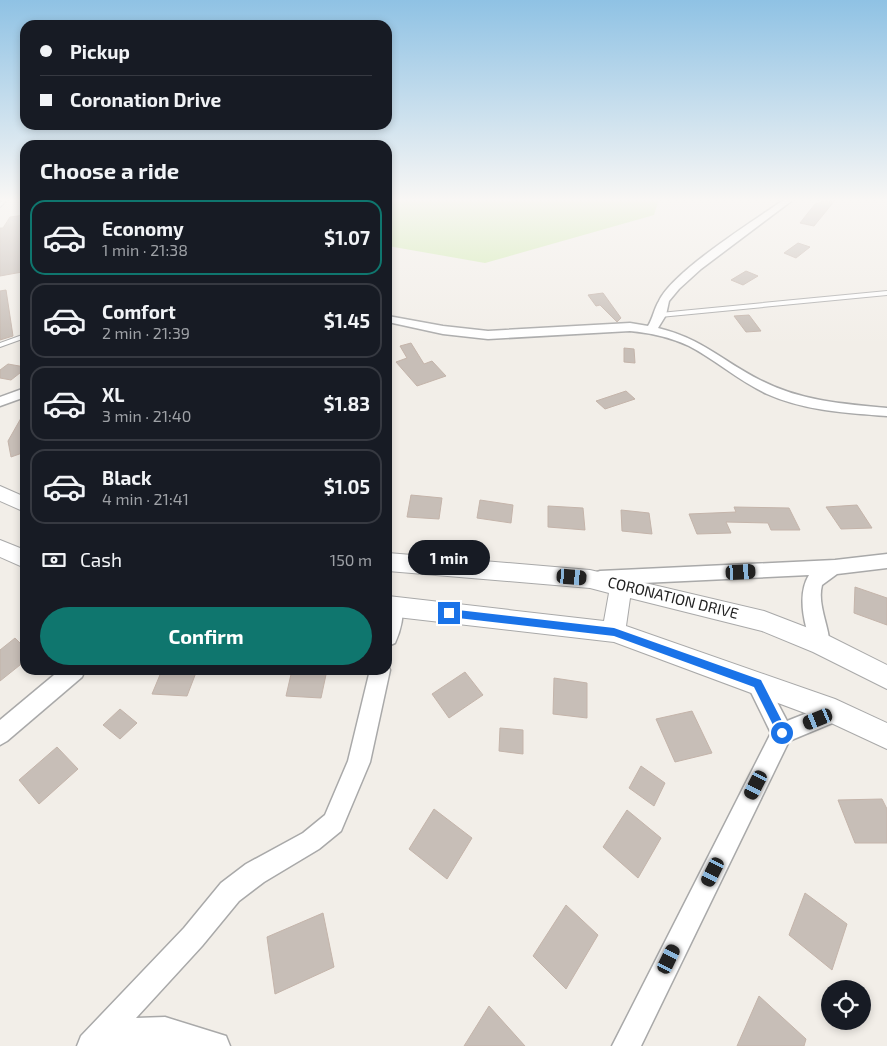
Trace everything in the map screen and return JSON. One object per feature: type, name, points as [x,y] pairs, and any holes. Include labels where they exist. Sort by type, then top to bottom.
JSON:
[{"type":"street","points":[[652,329],[660,315],[664,301],[675,287],[697,267],[723,248]]},
{"type":"street","points":[[392,320],[443,330],[488,335],[630,328],[652,329],[699,346],[756,384],[782,396],[823,407],[887,412]]},
{"type":"street","points":[[0,402],[20,394]]},
{"type":"street","points":[[0,492],[20,502]]},
{"type":"street","name":"CORONATION DRIVE","points":[[392,562],[590,579],[621,585],[764,620],[821,644],[887,677]]},
{"type":"street","points":[[590,579],[884,563]]},
{"type":"street","points":[[821,644],[812,606],[811,591],[817,576],[835,567]]},
{"type":"street","points":[[614,632],[621,585]]},
{"type":"street","points":[[392,607],[614,632],[836,712],[887,736]]},
{"type":"street","points":[[0,734],[68,675]]},
{"type":"street","points":[[97,1040],[193,937],[230,892],[255,873],[311,841],[333,823],[359,762],[379,675]]},
{"type":"street","points":[[758,684],[782,733]]},
{"type":"street","points":[[626,1046],[782,733],[836,712]]},
{"type":"street","points":[[97,1040],[165,1031],[216,1046]]},
{"type":"lane","points":[[660,315],[887,293]]},
{"type":"lane","points":[[0,345],[20,338]]},
{"type":"green space","points":[[398,248],[538,248],[485,263]]},
{"type":"building","points":[[0,248],[20,248],[20,272],[0,276]]},
{"type":"building","points":[[791,248],[809,248],[796,258],[784,253]]},
{"type":"building","points":[[746,271],[758,276],[743,285],[731,280]]},
{"type":"building","points":[[6,290],[13,336],[0,340],[0,291]]},
{"type":"building","points":[[603,293],[621,318],[617,322],[600,305],[596,306],[588,295]]},
{"type":"building","points":[[749,315],[761,331],[746,332],[734,316]]},
{"type":"building","points":[[411,343],[424,364],[432,361],[446,376],[417,386],[396,362],[407,358],[400,346]]},
{"type":"building","points":[[624,348],[634,349],[635,363],[624,362]]},
{"type":"building","points":[[8,364],[20,366],[20,373],[11,380],[0,378],[0,370]]},
{"type":"building","points":[[626,391],[635,399],[605,409],[596,401]]},
{"type":"building","points":[[20,420],[20,454],[11,457],[8,441]]},
{"type":"building","points":[[411,495],[442,498],[439,519],[407,517]]},
{"type":"building","points":[[480,500],[513,505],[511,523],[477,518]]},
{"type":"building","points":[[857,505],[872,528],[841,529],[826,507]]},
{"type":"building","points":[[548,506],[583,508],[585,530],[548,527]]},
{"type":"building","points":[[734,507],[789,508],[800,530],[771,530],[768,523],[726,522],[731,533],[697,534],[689,514],[736,512]]},
{"type":"building","points":[[621,510],[649,513],[652,534],[622,531]]},
{"type":"building","points":[[855,587],[887,598],[887,625],[854,613]]},
{"type":"building","points":[[15,638],[20,643],[20,665],[0,681],[0,650]]},
{"type":"building","points":[[465,672],[483,695],[449,718],[432,694]]},
{"type":"building","points":[[160,675],[195,675],[187,696],[152,694]]},
{"type":"building","points":[[291,675],[326,675],[321,698],[286,696]]},
{"type":"building","points":[[554,678],[587,683],[587,718],[553,714]]},
{"type":"building","points":[[120,709],[137,723],[120,739],[103,725]]},
{"type":"building","points":[[692,711],[712,753],[675,762],[656,719]]},
{"type":"building","points":[[500,728],[523,730],[523,754],[499,751]]},
{"type":"building","points":[[57,747],[78,769],[39,804],[19,780]]},
{"type":"building","points":[[641,766],[665,783],[654,806],[629,788]]},
{"type":"building","points":[[882,799],[887,809],[887,843],[855,843],[838,800]]},
{"type":"building","points":[[434,809],[472,838],[447,879],[409,849]]},
{"type":"building","points":[[627,810],[661,838],[638,878],[603,847]]},
{"type":"building","points":[[805,893],[847,924],[832,970],[789,935]]},
{"type":"building","points":[[566,905],[598,935],[566,989],[533,956]]},
{"type":"building","points":[[323,913],[334,967],[275,994],[267,937]]},
{"type":"building","points":[[759,996],[806,1039],[804,1046],[737,1046]]},
{"type":"building","points":[[489,1006],[525,1046],[464,1046]]},
{"type":"route","points":[[449,613],[614,632],[740,677],[758,684],[782,733]]}]
